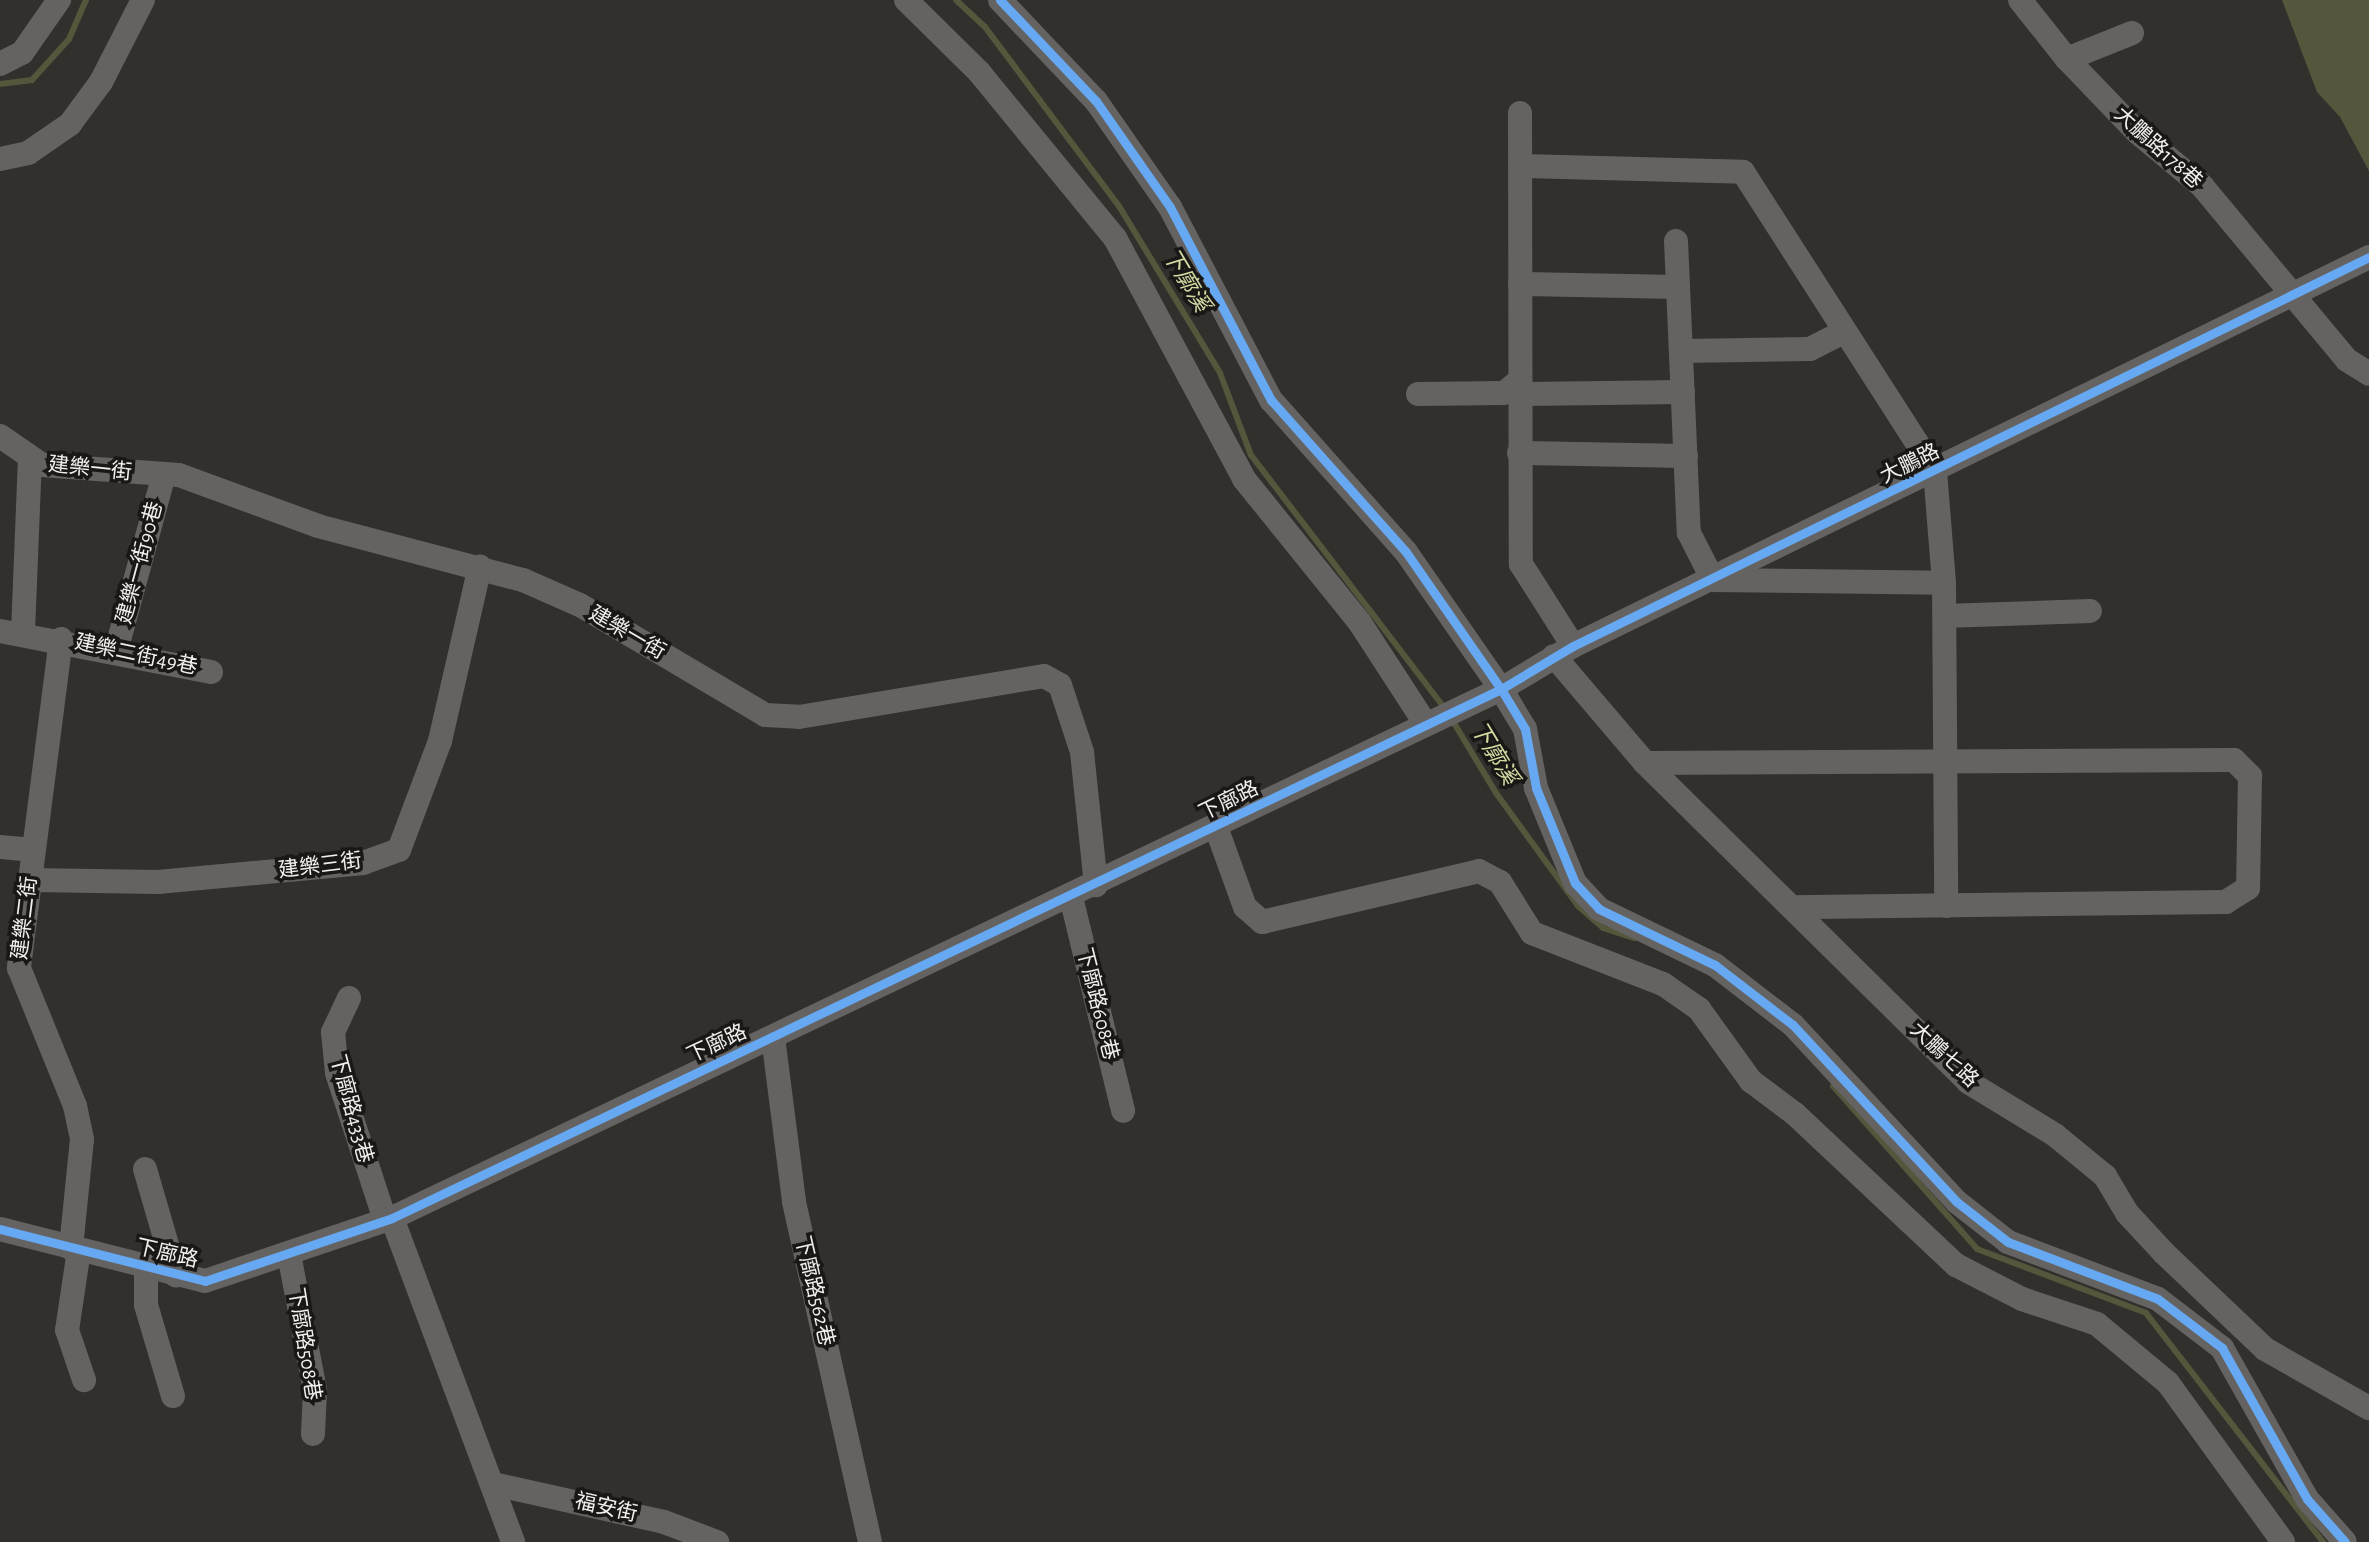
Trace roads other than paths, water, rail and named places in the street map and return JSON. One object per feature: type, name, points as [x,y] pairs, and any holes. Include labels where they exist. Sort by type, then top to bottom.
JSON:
[{"type":"street","points":[[0,64],[29,46],[59,0]]},
{"type":"street","points":[[0,159],[28,153],[70,124],[101,82],[144,0]]},
{"type":"street","points":[[906,0],[979,72],[1115,238],[1244,479],[1360,623],[1426,723]]},
{"type":"street","points":[[1000,0],[1104,112],[1170,207],[1271,400],[1406,552],[1502,689],[1525,729],[1554,841],[1575,883],[1599,909],[1715,965],[1793,1025],[1957,1202],[2008,1242],[2158,1299],[2222,1348],[2307,1499],[2345,1542]]},
{"type":"street","name":"大鵬路178巷","points":[[2021,0],[2067,59],[2137,132],[2202,186],[2293,299],[2347,360],[2369,374]]},
{"type":"street","points":[[2067,59],[2132,33]]},
{"type":"street","name":"大鵬七路","points":[[1520,113],[1521,564],[1563,651],[1645,763],[1968,1082],[2056,1135],[2105,1176],[2127,1213],[2164,1253],[2265,1349],[2369,1408]]},
{"type":"street","points":[[1520,166],[1743,172],[1935,471],[1945,616],[1946,906]]},
{"type":"street","points":[[1676,241],[1689,533],[1713,580],[1944,583]]},
{"type":"street","name":"大鵬路","points":[[1467,704],[1502,689],[1563,651],[2293,299],[2369,257]]},
{"type":"street","points":[[1520,284],[1678,287]]},
{"type":"street","points":[[1681,351],[1810,349],[1844,332]]},
{"type":"street","points":[[1418,394],[1504,393],[1519,388],[1683,392]]},
{"type":"street","name":"建樂一街","points":[[0,436],[30,460],[164,474],[211,484],[318,526],[480,567],[580,605],[765,715],[799,717],[1044,676],[1060,685],[1082,752],[1096,885]]},
{"type":"street","points":[[1519,453],[1686,456]]},
{"type":"street","points":[[30,460],[11,631],[61,639]]},
{"type":"street","name":"建樂一街90巷","points":[[116,651],[164,474]]},
{"type":"street","name":"建樂三街","points":[[30,880],[158,882],[363,863],[399,850],[440,741],[480,567]]},
{"type":"street","points":[[1945,616],[2090,611]]},
{"type":"street","name":"建樂二街49巷","points":[[61,639],[211,672]]},
{"type":"street","name":"建樂二街","points":[[61,639],[30,880],[21,982],[75,1106],[82,1139],[67,1330],[85,1380]]},
{"type":"street","name":"下廍路","points":[[0,1229],[176,1276],[220,1279],[388,1219],[1071,897],[1467,704]]},
{"type":"street","points":[[1645,763],[2234,760],[2250,776],[2251,872],[2248,888],[2226,902],[1792,906]]},
{"type":"street","points":[[1216,827],[1245,907],[1262,922],[1293,919],[1408,883],[1479,871],[1500,882],[1532,933],[1663,984],[1699,1009],[1751,1081],[1796,1114],[1956,1265],[2022,1299],[2097,1324],[2168,1383],[2283,1542]]},
{"type":"street","points":[[0,847],[34,850]]},
{"type":"street","name":"下廍路608巷","points":[[1071,897],[1123,1111]]},
{"type":"street","name":"下廍路433巷","points":[[349,998],[333,1032],[337,1073],[388,1219]]},
{"type":"street","name":"下廍路562巷","points":[[773,1037],[794,1202],[870,1542]]},
{"type":"street","points":[[145,1169],[176,1276]]},
{"type":"street","points":[[388,1219],[493,1484],[513,1542]]},
{"type":"street","name":"下廍路508巷","points":[[289,1254],[315,1390],[313,1434]]},
{"type":"street","points":[[146,1268],[146,1305],[173,1396]]},
{"type":"street","name":"福安街","points":[[493,1484],[664,1522],[717,1542]]},
{"type":"waterway","name":"下廓溪","points":[[0,84],[32,80],[69,39],[86,0]]},
{"type":"waterway","name":"下廓溪","points":[[956,0],[985,27],[1119,206],[1220,373],[1251,455],[1445,709]]},
{"type":"waterway","name":"下廓溪","points":[[1451,718],[1496,793],[1578,906],[1603,928],[1634,938]]},
{"type":"waterway","name":"下廓溪","points":[[1833,1086],[1977,1249],[2146,1313],[2323,1542]]}]
